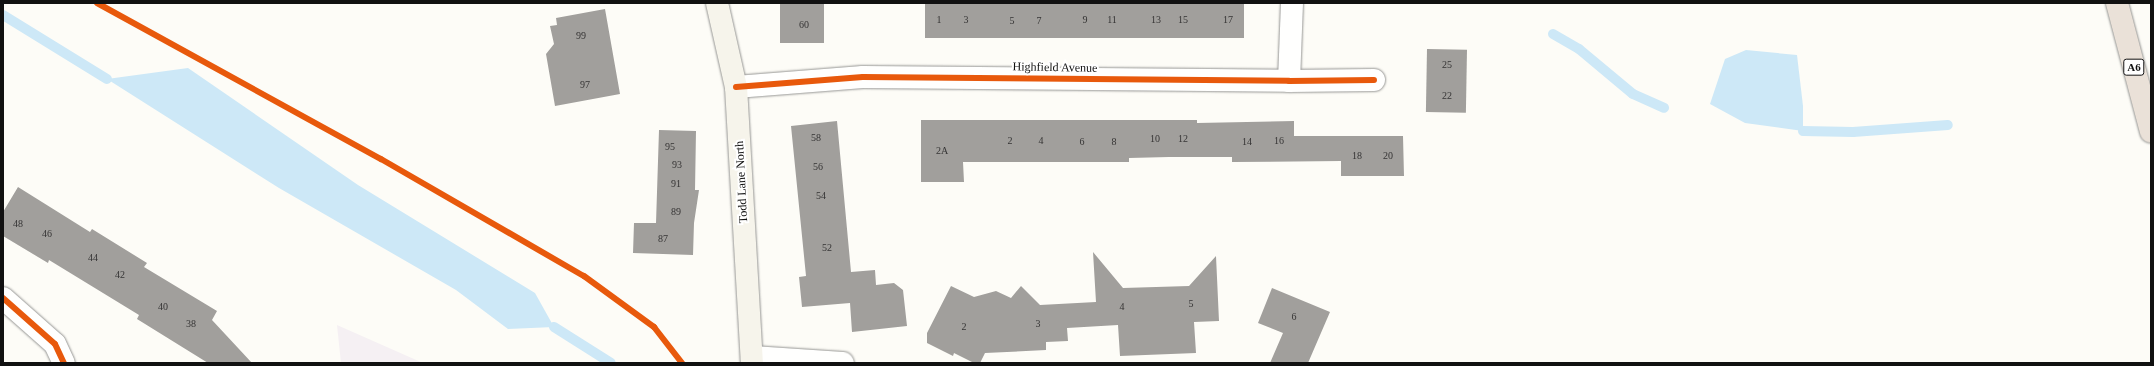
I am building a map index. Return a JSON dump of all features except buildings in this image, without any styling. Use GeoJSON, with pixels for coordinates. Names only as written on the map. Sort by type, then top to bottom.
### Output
{"type":"FeatureCollection","features":[{"type":"Feature","properties":{"kind":"highway","name":"A6"},"geometry":{"type":"LineString","coordinates":[[2117,3],[2151,132]]}},
{"type":"Feature","properties":{"kind":"street","name":"Todd Lane North"},"geometry":{"type":"LineString","coordinates":[[717,3],[736,87],[752,360]]}},
{"type":"Feature","properties":{"kind":"street"},"geometry":{"type":"LineString","coordinates":[[1289,82],[1292,3]]}},
{"type":"Feature","properties":{"kind":"street","name":"Highfield Avenue"},"geometry":{"type":"LineString","coordinates":[[736,87],[863,77],[1289,82],[1374,80]]}},
{"type":"Feature","properties":{"kind":"street"},"geometry":{"type":"LineString","coordinates":[[3,298],[55,344],[64,363]]}},
{"type":"Feature","properties":{"kind":"street"},"geometry":{"type":"LineString","coordinates":[[752,360],[843,363]]}},
{"type":"Feature","properties":{"kind":"shaded area"},"geometry":{"type":"Polygon","coordinates":[[[337,325],[423,363],[341,363],[337,325]]]}},
{"type":"Feature","properties":{"kind":"water"},"geometry":{"type":"Polygon","coordinates":[[[1746,50],[1797,55],[1803,106],[1803,131],[1745,123],[1710,104],[1725,59],[1746,50]]]}},
{"type":"Feature","properties":{"kind":"water"},"geometry":{"type":"Polygon","coordinates":[[[188,68],[358,185],[535,293],[554,327],[508,329],[456,290],[279,188],[107,79],[188,68]]]}},
{"type":"Feature","properties":{"kind":"waterway"},"geometry":{"type":"LineString","coordinates":[[3,15],[107,79]]}},
{"type":"Feature","properties":{"kind":"waterway"},"geometry":{"type":"LineString","coordinates":[[1553,34],[1579,49],[1633,94],[1664,108]]}},
{"type":"Feature","properties":{"kind":"waterway"},"geometry":{"type":"LineString","coordinates":[[1803,131],[1853,132],[1948,125]]}},
{"type":"Feature","properties":{"kind":"waterway"},"geometry":{"type":"LineString","coordinates":[[554,327],[611,363]]}},
{"type":"Feature","properties":{"kind":"cycle path"},"geometry":{"type":"LineString","coordinates":[[97,3],[381,159],[584,276],[654,327],[682,363]]}},
{"type":"Feature","properties":{"kind":"cycle path"},"geometry":{"type":"LineString","coordinates":[[736,87],[863,77],[1289,81],[1374,80]]}},
{"type":"Feature","properties":{"kind":"cycle path"},"geometry":{"type":"LineString","coordinates":[[3,298],[55,344],[64,363]]}}]}
